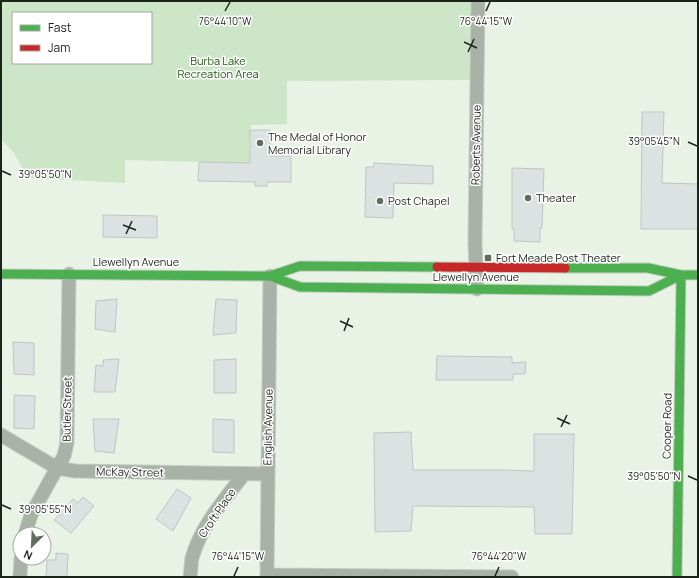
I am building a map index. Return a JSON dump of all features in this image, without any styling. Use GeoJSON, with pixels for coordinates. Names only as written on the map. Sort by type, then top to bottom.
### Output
{"type":"FeatureCollection","features":[{"type":"Feature","properties":{"kind":"street","name":"Roberts Avenue"},"geometry":{"type":"LineString","coordinates":[[477,289],[475,244],[478,1]]}},
{"type":"Feature","properties":{"kind":"street","name":"Llewellyn Avenue"},"geometry":{"type":"LineString","coordinates":[[1,274],[270,276],[300,266],[648,268],[681,275],[698,275]]}},
{"type":"Feature","properties":{"kind":"street","name":"Butler Street"},"geometry":{"type":"LineString","coordinates":[[28,526],[31,515],[64,456],[67,443],[69,274]]}},
{"type":"Feature","properties":{"kind":"street","name":"Llewellyn Avenue"},"geometry":{"type":"LineString","coordinates":[[270,276],[300,287],[649,291],[681,275]]}},
{"type":"Feature","properties":{"kind":"street","name":"Cooper Road"},"geometry":{"type":"LineString","coordinates":[[677,577],[681,275]]}},
{"type":"Feature","properties":{"kind":"street","name":"English Avenue"},"geometry":{"type":"LineString","coordinates":[[267,576],[270,276]]}},
{"type":"Feature","properties":{"kind":"street","name":"McKay Street"},"geometry":{"type":"LineString","coordinates":[[1,435],[57,468],[75,471],[267,474]]}},
{"type":"Feature","properties":{"kind":"street","name":"Croft Place"},"geometry":{"type":"LineString","coordinates":[[190,577],[192,560],[202,532],[244,474]]}},
{"type":"Feature","properties":{"kind":"street"},"geometry":{"type":"LineString","coordinates":[[20,577],[21,566]]}},
{"type":"Feature","properties":{"kind":"street"},"geometry":{"type":"LineString","coordinates":[[267,576],[512,577]]}},
{"type":"Feature","properties":{"kind":"green space","name":"Burba Lake Recreation Area"},"geometry":{"type":"Polygon","coordinates":[[[1,1],[471,1],[470,80],[287,81],[287,124],[251,125],[250,163],[125,160],[125,183],[31,178],[24,173],[14,153],[1,139],[1,1]]]}},
{"type":"Feature","properties":{"kind":"building"},"geometry":{"type":"Polygon","coordinates":[[[642,112],[664,112],[662,183],[698,184],[698,229],[641,229],[642,112]]]}},
{"type":"Feature","properties":{"kind":"building","name":"The Medal of Honor Memorial Library"},"geometry":{"type":"Polygon","coordinates":[[[250,130],[270,130],[270,156],[291,156],[291,182],[267,182],[267,186],[255,186],[255,182],[198,181],[199,162],[250,163],[250,130]]]}},
{"type":"Feature","properties":{"kind":"building","name":"Post Chapel"},"geometry":{"type":"Polygon","coordinates":[[[374,163],[433,166],[433,184],[394,183],[393,218],[365,217],[366,167],[374,167],[374,163]]]}},
{"type":"Feature","properties":{"kind":"building","name":"Theater"},"geometry":{"type":"Polygon","coordinates":[[[512,168],[544,169],[542,228],[540,228],[540,242],[514,241],[514,228],[512,229],[512,168]]]}},
{"type":"Feature","properties":{"kind":"building"},"geometry":{"type":"Polygon","coordinates":[[[103,215],[157,216],[157,238],[103,237],[103,215]]]}},
{"type":"Feature","properties":{"kind":"building"},"geometry":{"type":"Polygon","coordinates":[[[117,299],[115,332],[95,329],[96,301],[117,299]]]}},
{"type":"Feature","properties":{"kind":"building"},"geometry":{"type":"Polygon","coordinates":[[[216,299],[237,300],[236,333],[213,335],[216,299]]]}},
{"type":"Feature","properties":{"kind":"building"},"geometry":{"type":"Polygon","coordinates":[[[13,342],[34,343],[34,375],[14,374],[13,342]]]}},
{"type":"Feature","properties":{"kind":"building"},"geometry":{"type":"Polygon","coordinates":[[[437,356],[512,357],[512,363],[526,362],[525,374],[513,374],[513,380],[436,380],[437,356]]]}},
{"type":"Feature","properties":{"kind":"building"},"geometry":{"type":"Polygon","coordinates":[[[119,359],[115,392],[94,392],[96,365],[103,366],[103,360],[119,359]]]}},
{"type":"Feature","properties":{"kind":"building"},"geometry":{"type":"Polygon","coordinates":[[[236,359],[236,393],[214,393],[214,360],[236,359]]]}},
{"type":"Feature","properties":{"kind":"building"},"geometry":{"type":"Polygon","coordinates":[[[14,395],[35,396],[34,429],[14,428],[14,395]]]}},
{"type":"Feature","properties":{"kind":"building"},"geometry":{"type":"Polygon","coordinates":[[[93,419],[119,419],[114,453],[95,451],[93,419]]]}},
{"type":"Feature","properties":{"kind":"building"},"geometry":{"type":"Polygon","coordinates":[[[213,419],[234,420],[234,453],[213,452],[213,419]]]}},
{"type":"Feature","properties":{"kind":"building"},"geometry":{"type":"Polygon","coordinates":[[[411,432],[413,470],[534,471],[534,434],[574,434],[572,534],[535,534],[534,507],[413,506],[411,531],[375,532],[374,433],[411,432]]]}},
{"type":"Feature","properties":{"kind":"building"},"geometry":{"type":"Polygon","coordinates":[[[177,489],[191,498],[173,531],[156,519],[177,489]]]}},
{"type":"Feature","properties":{"kind":"building"},"geometry":{"type":"Polygon","coordinates":[[[83,497],[94,506],[71,533],[54,520],[73,499],[78,503],[83,497]]]}},
{"type":"Feature","properties":{"kind":"building"},"geometry":{"type":"Polygon","coordinates":[[[56,553],[68,554],[67,577],[46,577],[47,566],[52,566],[52,560],[56,560],[56,553]]]}},
{"type":"Feature","properties":{"kind":"traffic: fast"},"geometry":{"type":"LineString","coordinates":[[1,274],[270,276],[300,266],[437,267]]}},
{"type":"Feature","properties":{"kind":"traffic: fast"},"geometry":{"type":"LineString","coordinates":[[565,268],[648,268],[681,275],[698,275]]}},
{"type":"Feature","properties":{"kind":"traffic: fast"},"geometry":{"type":"LineString","coordinates":[[270,276],[300,287],[649,291],[681,275]]}},
{"type":"Feature","properties":{"kind":"traffic: fast"},"geometry":{"type":"LineString","coordinates":[[677,577],[681,275]]}},
{"type":"Feature","properties":{"kind":"traffic: jam"},"geometry":{"type":"LineString","coordinates":[[437,267],[565,268]]}},
{"type":"Feature","properties":{"kind":"place","name":"The Medal of Honor Memorial Library"},"geometry":{"type":"Point","coordinates":[260,143]}},
{"type":"Feature","properties":{"kind":"place","name":"Theater"},"geometry":{"type":"Point","coordinates":[528,198]}},
{"type":"Feature","properties":{"kind":"place","name":"Post Chapel"},"geometry":{"type":"Point","coordinates":[380,201]}},
{"type":"Feature","properties":{"kind":"place","name":"Fort Meade Post Theater"},"geometry":{"type":"Point","coordinates":[488,258]}}]}
